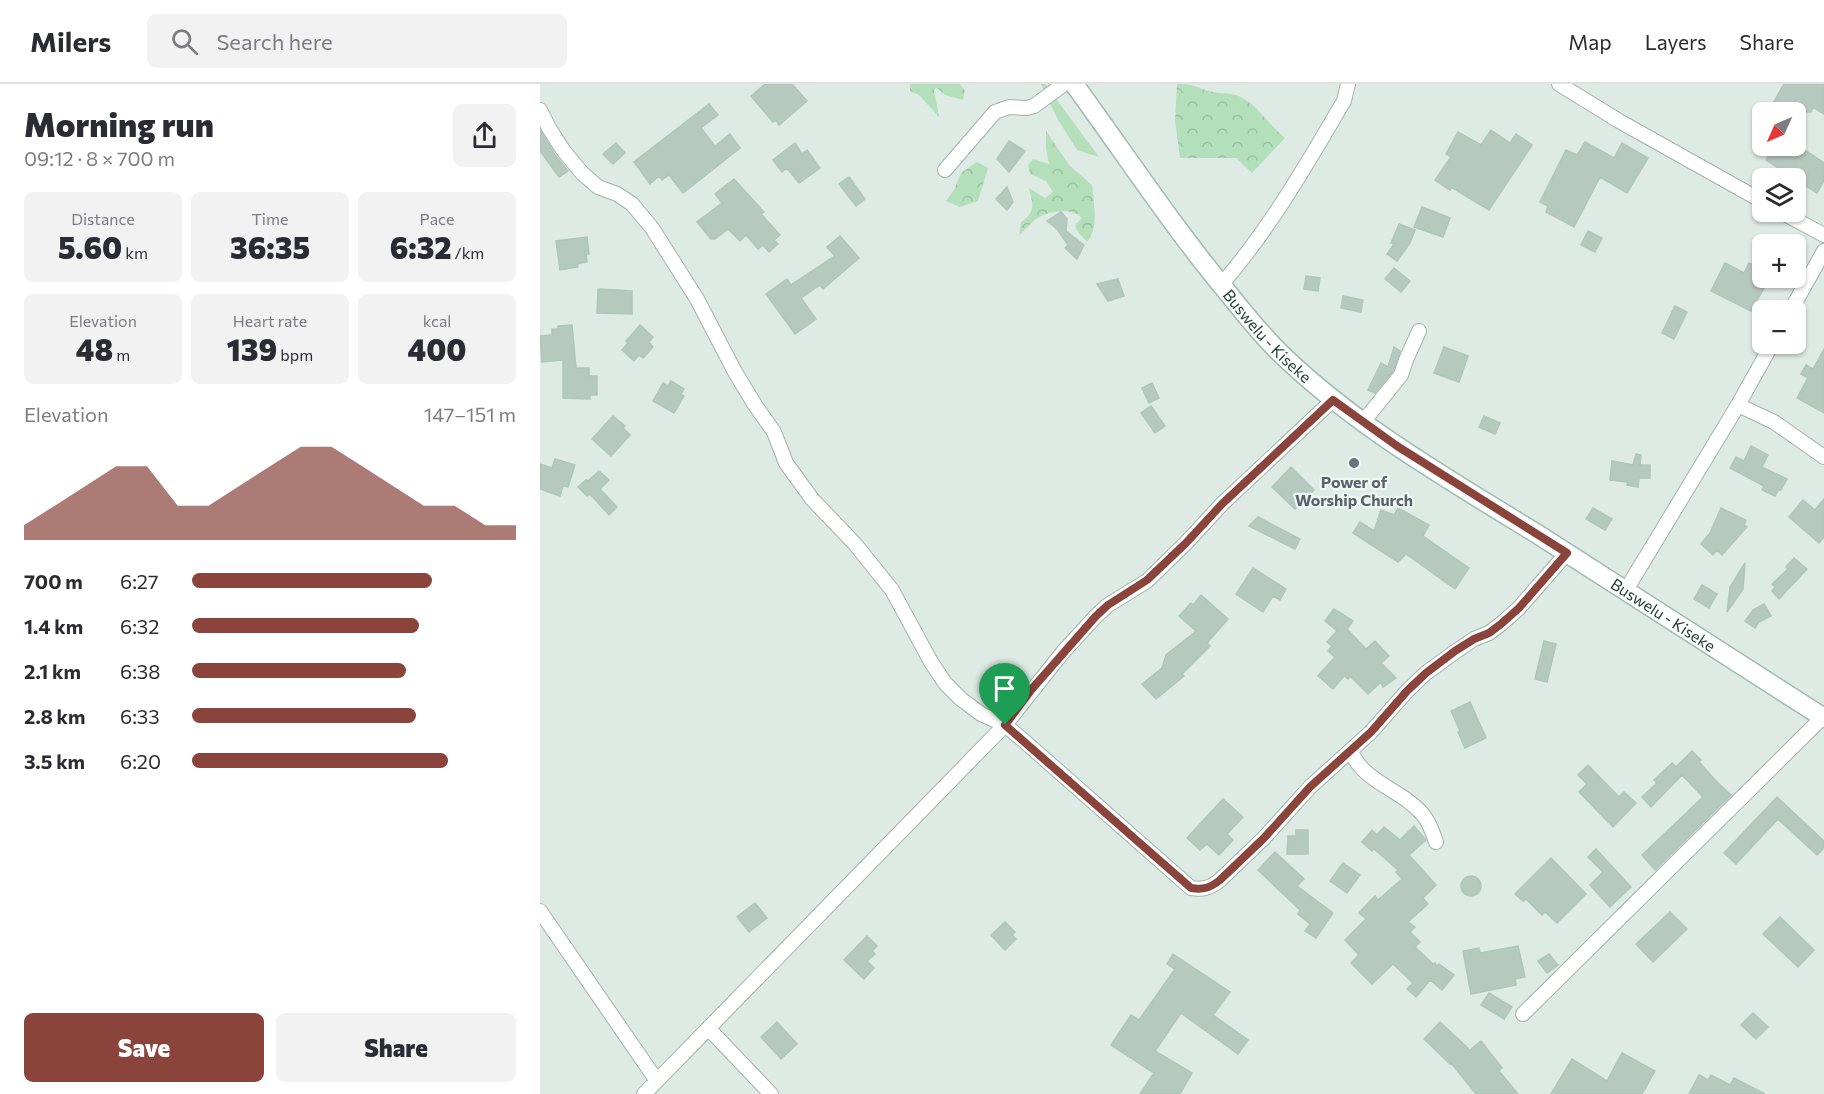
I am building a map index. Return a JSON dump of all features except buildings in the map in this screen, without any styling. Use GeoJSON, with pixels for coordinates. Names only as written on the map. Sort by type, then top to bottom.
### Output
{"type":"FeatureCollection","features":[{"type":"Feature","properties":{"kind":"main road","name":"Buswelu - Kiseke"},"geometry":{"type":"LineString","coordinates":[[1074,84],[1195,253],[1221,285],[1277,350],[1333,400],[1406,452],[1824,717]]}},
{"type":"Feature","properties":{"kind":"street"},"geometry":{"type":"LineString","coordinates":[[945,170],[995,112],[1009,107],[1034,106],[1064,84]]}},
{"type":"Feature","properties":{"kind":"street"},"geometry":{"type":"LineString","coordinates":[[1221,285],[1241,262],[1279,208],[1338,111],[1344,100],[1348,84]]}},
{"type":"Feature","properties":{"kind":"street"},"geometry":{"type":"LineString","coordinates":[[1558,84],[1752,195]]}},
{"type":"Feature","properties":{"kind":"street"},"geometry":{"type":"LineString","coordinates":[[540,110],[563,150],[582,173],[598,187],[617,194],[632,204],[652,228],[697,299],[735,372],[774,432],[786,463],[812,499],[855,544],[892,590],[945,683],[981,714],[1005,725],[1191,888],[1202,890],[1212,886],[1235,866],[1310,787],[1377,726],[1426,673],[1455,651],[1489,633],[1519,608],[1567,553]]}},
{"type":"Feature","properties":{"kind":"street"},"geometry":{"type":"LineString","coordinates":[[1800,222],[1824,235]]}},
{"type":"Feature","properties":{"kind":"street"},"geometry":{"type":"LineString","coordinates":[[1796,300],[1824,250]]}},
{"type":"Feature","properties":{"kind":"street"},"geometry":{"type":"LineString","coordinates":[[1363,422],[1401,375],[1419,331]]}},
{"type":"Feature","properties":{"kind":"street"},"geometry":{"type":"LineString","coordinates":[[1626,590],[1766,354]]}},
{"type":"Feature","properties":{"kind":"street"},"geometry":{"type":"LineString","coordinates":[[644,1094],[1005,725],[1096,616],[1108,605],[1154,575],[1222,504],[1333,400]]}},
{"type":"Feature","properties":{"kind":"street"},"geometry":{"type":"LineString","coordinates":[[1738,405],[1774,422],[1824,457]]}},
{"type":"Feature","properties":{"kind":"street"},"geometry":{"type":"LineString","coordinates":[[1523,1014],[1824,717]]}},
{"type":"Feature","properties":{"kind":"street"},"geometry":{"type":"LineString","coordinates":[[1351,751],[1367,772],[1416,807],[1426,818],[1436,842]]}},
{"type":"Feature","properties":{"kind":"street"},"geometry":{"type":"LineString","coordinates":[[540,911],[657,1081]]}},
{"type":"Feature","properties":{"kind":"street"},"geometry":{"type":"LineString","coordinates":[[709,1029],[771,1094]]}},
{"type":"Feature","properties":{"kind":"green space"},"geometry":{"type":"Polygon","coordinates":[[[910,84],[960,84],[965,91],[963,100],[945,95],[936,87],[934,90],[939,117],[919,95],[910,91],[910,84]]]}},
{"type":"Feature","properties":{"kind":"green space"},"geometry":{"type":"Polygon","coordinates":[[[1041,84],[1045,84],[1099,157],[1077,150],[1057,118],[1041,84]]]}},
{"type":"Feature","properties":{"kind":"green space"},"geometry":{"type":"Polygon","coordinates":[[[1177,84],[1241,97],[1253,105],[1285,138],[1252,173],[1236,158],[1180,158],[1175,120],[1177,84]]]}},
{"type":"Feature","properties":{"kind":"green space"},"geometry":{"type":"Polygon","coordinates":[[[1046,131],[1069,165],[1092,185],[1094,223],[1091,237],[1087,242],[1077,231],[1075,225],[1082,218],[1068,212],[1041,216],[1019,235],[1021,222],[1029,215],[1032,207],[1029,188],[1045,198],[1053,192],[1046,181],[1030,174],[1028,165],[1033,159],[1049,164],[1046,131]]]}},
{"type":"Feature","properties":{"kind":"green space"},"geometry":{"type":"Polygon","coordinates":[[[977,162],[988,168],[978,201],[960,207],[946,201],[954,190],[961,173],[977,162]]]}},
{"type":"Feature","properties":{"kind":"place","name":"Power of Worship Church"},"geometry":{"type":"Point","coordinates":[1354,463]}},
{"type":"Feature","properties":{"kind":"route"},"geometry":{"type":"LineString","coordinates":[[1333,400],[1397,446],[1567,553],[1519,608],[1489,633],[1455,651],[1426,673],[1371,732],[1310,787],[1264,838],[1220,880],[1202,890],[1191,888],[1005,725],[1031,690],[1096,616],[1160,569],[1222,504],[1333,400]]}}]}
